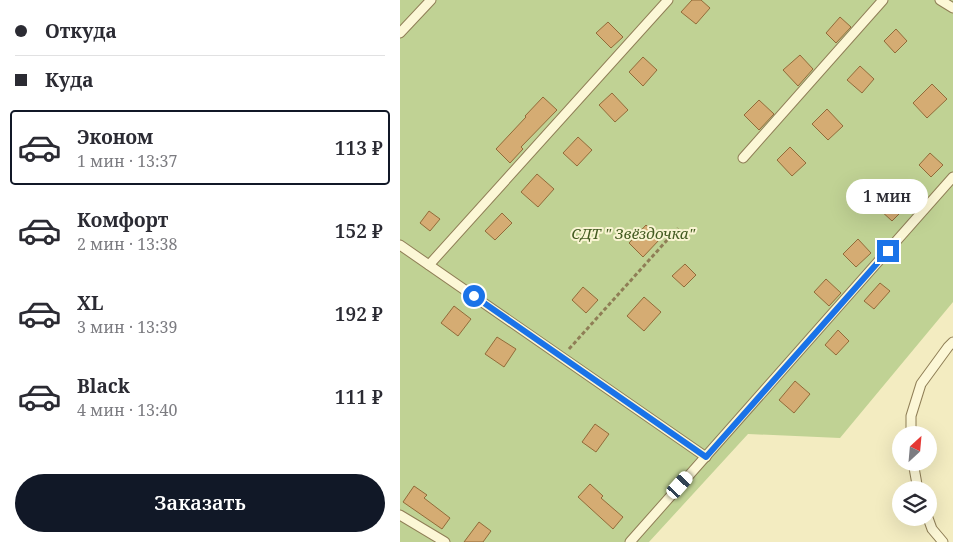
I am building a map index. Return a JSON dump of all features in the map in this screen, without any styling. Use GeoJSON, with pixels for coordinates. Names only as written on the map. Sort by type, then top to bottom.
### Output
{"type":"FeatureCollection","features":[{"type":"Feature","properties":{"kind":"lane"},"geometry":{"type":"LineString","coordinates":[[400,33],[431,0]]}},
{"type":"Feature","properties":{"kind":"lane"},"geometry":{"type":"LineString","coordinates":[[429,265],[668,0]]}},
{"type":"Feature","properties":{"kind":"lane"},"geometry":{"type":"LineString","coordinates":[[744,158],[883,0]]}},
{"type":"Feature","properties":{"kind":"lane"},"geometry":{"type":"LineString","coordinates":[[940,0],[953,8]]}},
{"type":"Feature","properties":{"kind":"lane"},"geometry":{"type":"LineString","coordinates":[[630,542],[953,177]]}},
{"type":"Feature","properties":{"kind":"lane"},"geometry":{"type":"LineString","coordinates":[[400,245],[706,457]]}},
{"type":"Feature","properties":{"kind":"lane"},"geometry":{"type":"LineString","coordinates":[[911,426],[911,416],[921,384],[953,342]]}},
{"type":"Feature","properties":{"kind":"lane"},"geometry":{"type":"LineString","coordinates":[[400,515],[445,542]]}},
{"type":"Feature","properties":{"kind":"lane"},"geometry":{"type":"LineString","coordinates":[[931,526],[943,542]]}},
{"type":"Feature","properties":{"kind":"path"},"geometry":{"type":"LineString","coordinates":[[562,357],[678,228]]}},
{"type":"Feature","properties":{"kind":"green space","name":"СДТ \" Звёздочка\""},"geometry":{"type":"Polygon","coordinates":[[[400,0],[953,0],[953,302],[840,438],[748,434],[649,542],[400,542],[400,0]]]}},
{"type":"Feature","properties":{"kind":"building"},"geometry":{"type":"Polygon","coordinates":[[[692,0],[701,0],[710,8],[696,24],[681,12],[692,0]]]}},
{"type":"Feature","properties":{"kind":"building"},"geometry":{"type":"Polygon","coordinates":[[[840,17],[851,27],[836,43],[826,33],[840,17]]]}},
{"type":"Feature","properties":{"kind":"building"},"geometry":{"type":"Polygon","coordinates":[[[608,22],[623,37],[611,48],[596,33],[608,22]]]}},
{"type":"Feature","properties":{"kind":"building"},"geometry":{"type":"Polygon","coordinates":[[[896,29],[907,41],[895,53],[884,41],[896,29]]]}},
{"type":"Feature","properties":{"kind":"building"},"geometry":{"type":"Polygon","coordinates":[[[800,55],[813,69],[798,86],[783,70],[800,55]]]}},
{"type":"Feature","properties":{"kind":"building"},"geometry":{"type":"Polygon","coordinates":[[[643,57],[657,70],[643,86],[629,72],[643,57]]]}},
{"type":"Feature","properties":{"kind":"building"},"geometry":{"type":"Polygon","coordinates":[[[860,66],[874,79],[862,93],[847,80],[860,66]]]}},
{"type":"Feature","properties":{"kind":"building"},"geometry":{"type":"Polygon","coordinates":[[[932,84],[947,99],[927,118],[913,103],[932,84]]]}},
{"type":"Feature","properties":{"kind":"building"},"geometry":{"type":"Polygon","coordinates":[[[612,93],[628,110],[615,122],[599,105],[612,93]]]}},
{"type":"Feature","properties":{"kind":"building"},"geometry":{"type":"Polygon","coordinates":[[[543,97],[557,110],[521,147],[523,149],[510,163],[496,149],[543,97]]]}},
{"type":"Feature","properties":{"kind":"building"},"geometry":{"type":"Polygon","coordinates":[[[759,100],[774,114],[759,130],[744,115],[759,100]]]}},
{"type":"Feature","properties":{"kind":"building"},"geometry":{"type":"Polygon","coordinates":[[[827,109],[843,126],[828,140],[812,124],[827,109]]]}},
{"type":"Feature","properties":{"kind":"building"},"geometry":{"type":"Polygon","coordinates":[[[578,137],[592,150],[577,166],[563,153],[578,137]]]}},
{"type":"Feature","properties":{"kind":"building"},"geometry":{"type":"Polygon","coordinates":[[[790,147],[806,163],[792,176],[777,160],[790,147]]]}},
{"type":"Feature","properties":{"kind":"building"},"geometry":{"type":"Polygon","coordinates":[[[930,153],[943,165],[931,177],[919,165],[930,153]]]}},
{"type":"Feature","properties":{"kind":"building"},"geometry":{"type":"Polygon","coordinates":[[[537,174],[554,189],[538,207],[521,192],[537,174]]]}},
{"type":"Feature","properties":{"kind":"building"},"geometry":{"type":"Polygon","coordinates":[[[893,194],[906,207],[892,221],[879,209],[893,194]]]}},
{"type":"Feature","properties":{"kind":"building"},"geometry":{"type":"Polygon","coordinates":[[[429,211],[440,219],[430,231],[420,223],[429,211]]]}},
{"type":"Feature","properties":{"kind":"building"},"geometry":{"type":"Polygon","coordinates":[[[502,213],[512,223],[495,240],[485,231],[502,213]]]}},
{"type":"Feature","properties":{"kind":"building"},"geometry":{"type":"Polygon","coordinates":[[[646,225],[660,239],[643,257],[629,243],[646,225]]]}},
{"type":"Feature","properties":{"kind":"building"},"geometry":{"type":"Polygon","coordinates":[[[858,239],[871,253],[856,267],[843,254],[858,239]]]}},
{"type":"Feature","properties":{"kind":"building"},"geometry":{"type":"Polygon","coordinates":[[[685,264],[696,275],[684,287],[672,276],[685,264]]]}},
{"type":"Feature","properties":{"kind":"building"},"geometry":{"type":"Polygon","coordinates":[[[826,279],[841,293],[829,306],[814,292],[826,279]]]}},
{"type":"Feature","properties":{"kind":"building"},"geometry":{"type":"Polygon","coordinates":[[[880,283],[890,291],[874,309],[864,301],[880,283]]]}},
{"type":"Feature","properties":{"kind":"building"},"geometry":{"type":"Polygon","coordinates":[[[583,287],[598,300],[586,313],[572,300],[583,287]]]}},
{"type":"Feature","properties":{"kind":"building"},"geometry":{"type":"Polygon","coordinates":[[[644,297],[661,312],[644,331],[627,316],[644,297]]]}},
{"type":"Feature","properties":{"kind":"building"},"geometry":{"type":"Polygon","coordinates":[[[454,306],[471,319],[458,336],[441,323],[454,306]]]}},
{"type":"Feature","properties":{"kind":"building"},"geometry":{"type":"Polygon","coordinates":[[[838,330],[849,341],[836,355],[825,345],[838,330]]]}},
{"type":"Feature","properties":{"kind":"building"},"geometry":{"type":"Polygon","coordinates":[[[497,337],[516,349],[504,367],[485,354],[497,337]]]}},
{"type":"Feature","properties":{"kind":"building"},"geometry":{"type":"Polygon","coordinates":[[[795,381],[810,394],[794,413],[779,400],[795,381]]]}},
{"type":"Feature","properties":{"kind":"building"},"geometry":{"type":"Polygon","coordinates":[[[595,424],[609,434],[596,452],[582,442],[595,424]]]}},
{"type":"Feature","properties":{"kind":"building"},"geometry":{"type":"Polygon","coordinates":[[[590,484],[603,496],[601,498],[623,517],[613,529],[578,497],[590,484]]]}},
{"type":"Feature","properties":{"kind":"building"},"geometry":{"type":"Polygon","coordinates":[[[414,486],[427,495],[424,498],[450,518],[442,529],[403,502],[414,486]]]}},
{"type":"Feature","properties":{"kind":"building"},"geometry":{"type":"Polygon","coordinates":[[[479,522],[491,531],[483,542],[464,542],[479,522]]]}},
{"type":"Feature","properties":{"kind":"route"},"geometry":{"type":"LineString","coordinates":[[474,296],[706,457],[888,251]]}}]}
